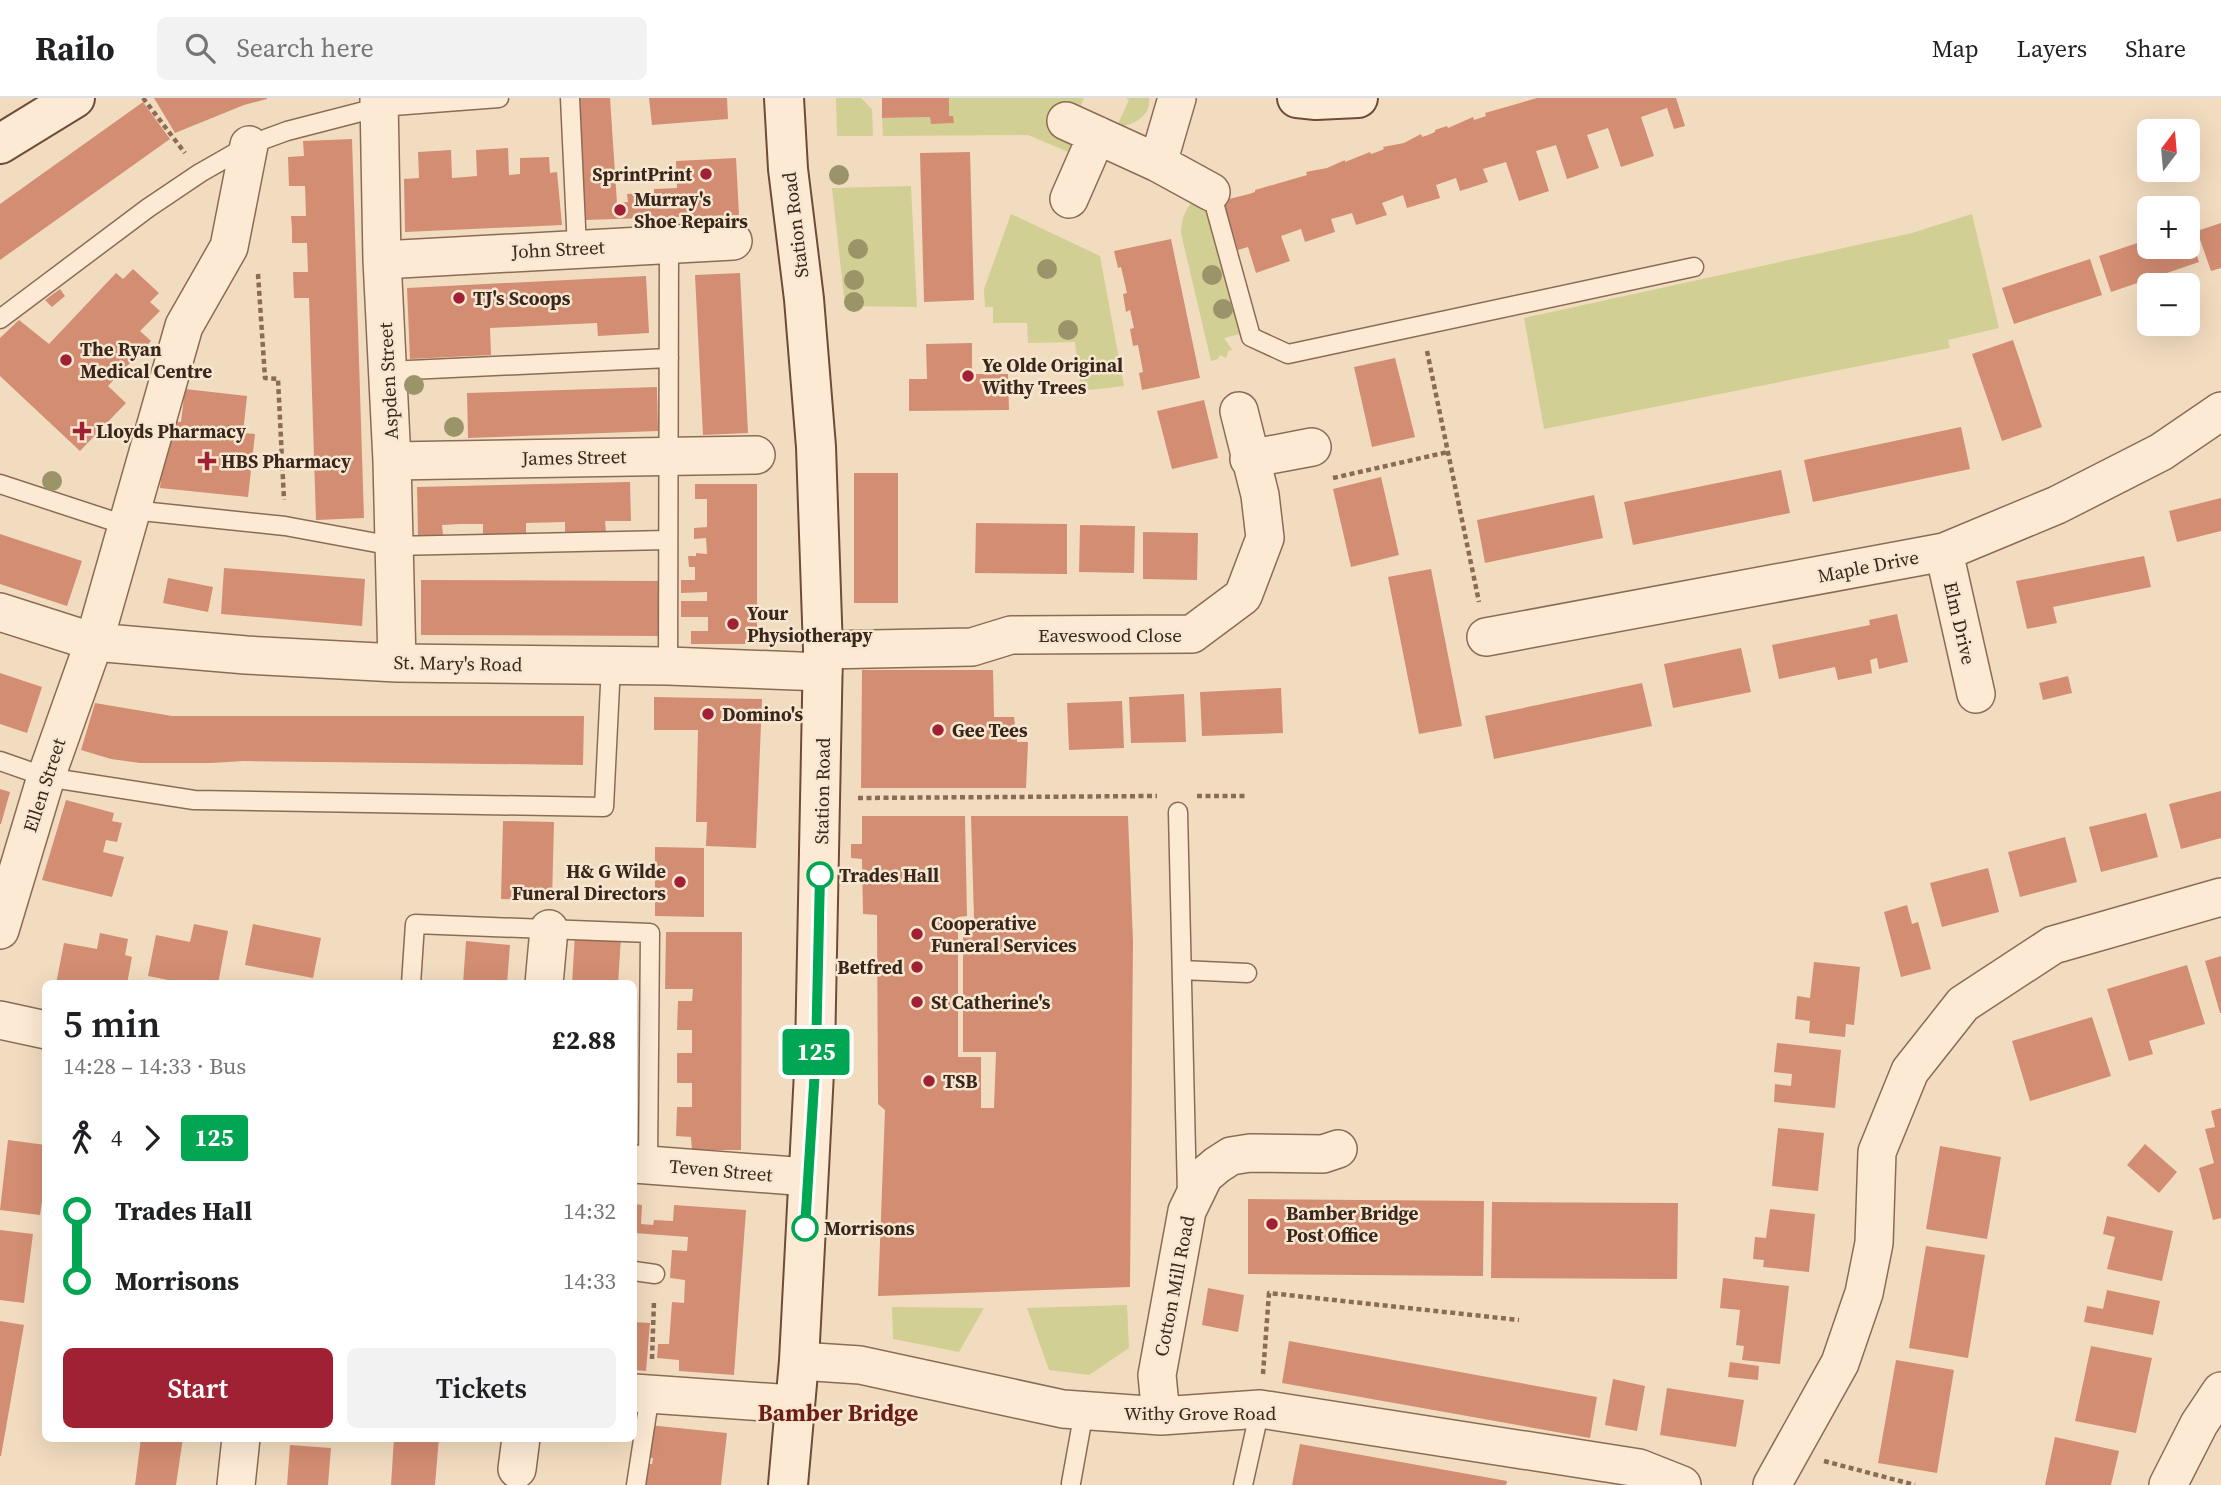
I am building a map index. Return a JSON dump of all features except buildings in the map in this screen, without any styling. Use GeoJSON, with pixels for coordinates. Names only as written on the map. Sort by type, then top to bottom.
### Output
{"type":"FeatureCollection","features":[{"type":"Feature","properties":{"kind":"main road"},"geometry":{"type":"LineString","coordinates":[[0,144],[75,98]]}},
{"type":"Feature","properties":{"kind":"main road","name":"Station Road"},"geometry":{"type":"LineString","coordinates":[[784,98],[788,169],[804,299],[816,447],[823,661],[816,1053],[799,1361],[793,1404],[788,1485]]}},
{"type":"Feature","properties":{"kind":"main road"},"geometry":{"type":"LineString","coordinates":[[1297,98],[1358,98]]}},
{"type":"Feature","properties":{"kind":"street"},"geometry":{"type":"LineString","coordinates":[[1158,163],[1177,98]]}},
{"type":"Feature","properties":{"kind":"street","name":"Aspden Street"},"geometry":{"type":"LineString","coordinates":[[379,102],[397,663]]}},
{"type":"Feature","properties":{"kind":"street"},"geometry":{"type":"LineString","coordinates":[[1069,199],[1082,128],[1158,163],[1211,192]]}},
{"type":"Feature","properties":{"kind":"street"},"geometry":{"type":"LineString","coordinates":[[94,642],[184,326],[229,247],[249,145]]}},
{"type":"Feature","properties":{"kind":"street","name":"John Street"},"geometry":{"type":"LineString","coordinates":[[382,260],[733,241]]}},
{"type":"Feature","properties":{"kind":"street","name":"Eaveswood Close"},"geometry":{"type":"LineString","coordinates":[[823,661],[972,647],[1011,635],[1192,634],[1243,596],[1265,538],[1260,495],[1239,411]]}},
{"type":"Feature","properties":{"kind":"street","name":"Maple Drive"},"geometry":{"type":"LineString","coordinates":[[1486,637],[1944,552],[2057,505],[2161,452],[2221,411]]}},
{"type":"Feature","properties":{"kind":"street"},"geometry":{"type":"LineString","coordinates":[[1250,459],[1312,447]]}},
{"type":"Feature","properties":{"kind":"street","name":"James Street"},"geometry":{"type":"LineString","coordinates":[[392,461],[756,454]]}},
{"type":"Feature","properties":{"kind":"street","name":"Elm Drive"},"geometry":{"type":"LineString","coordinates":[[1944,552],[1976,694]]}},
{"type":"Feature","properties":{"kind":"street","name":"St. Mary's Road"},"geometry":{"type":"LineString","coordinates":[[0,612],[94,642],[246,655],[397,663],[668,666],[823,661]]}},
{"type":"Feature","properties":{"kind":"street","name":"Ellen Street"},"geometry":{"type":"LineString","coordinates":[[0,930],[6,884],[94,642]]}},
{"type":"Feature","properties":{"kind":"street"},"geometry":{"type":"LineString","coordinates":[[1780,1470],[1840,1363],[1864,1293],[1874,1243],[1877,1152],[1910,1071],[1963,1004],[2053,945],[2221,897]]}},
{"type":"Feature","properties":{"kind":"street"},"geometry":{"type":"LineString","coordinates":[[544,980],[549,929]]}},
{"type":"Feature","properties":{"kind":"street"},"geometry":{"type":"LineString","coordinates":[[0,1020],[42,1029]]}},
{"type":"Feature","properties":{"kind":"street"},"geometry":{"type":"LineString","coordinates":[[1193,1198],[1204,1176],[1231,1156],[1250,1153],[1323,1154],[1338,1149]]}},
{"type":"Feature","properties":{"kind":"street","name":"Teven Street"},"geometry":{"type":"LineString","coordinates":[[641,1164],[808,1177]]}},
{"type":"Feature","properties":{"kind":"street","name":"Cotton Mill Road"},"geometry":{"type":"LineString","coordinates":[[1161,1416],[1157,1375],[1193,1198]]}},
{"type":"Feature","properties":{"kind":"street","name":"Withy Grove Road"},"geometry":{"type":"LineString","coordinates":[[799,1361],[860,1365],[1063,1409],[1161,1416],[1260,1409],[1639,1468],[1682,1485]]}},
{"type":"Feature","properties":{"kind":"street"},"geometry":{"type":"LineString","coordinates":[[2168,1485],[2199,1424],[2221,1391]]}},
{"type":"Feature","properties":{"kind":"street"},"geometry":{"type":"LineString","coordinates":[[642,1394],[793,1404]]}},
{"type":"Feature","properties":{"kind":"street"},"geometry":{"type":"LineString","coordinates":[[236,1485],[241,1442]]}},
{"type":"Feature","properties":{"kind":"lane"},"geometry":{"type":"LineString","coordinates":[[0,319],[148,208],[200,173],[249,145],[379,102],[499,98]]}},
{"type":"Feature","properties":{"kind":"lane"},"geometry":{"type":"LineString","coordinates":[[570,98],[577,248]]}},
{"type":"Feature","properties":{"kind":"lane"},"geometry":{"type":"LineString","coordinates":[[1211,192],[1251,337],[1289,354],[1694,267]]}},
{"type":"Feature","properties":{"kind":"lane"},"geometry":{"type":"LineString","coordinates":[[668,666],[669,243]]}},
{"type":"Feature","properties":{"kind":"lane"},"geometry":{"type":"LineString","coordinates":[[387,372],[669,358]]}},
{"type":"Feature","properties":{"kind":"lane"},"geometry":{"type":"LineString","coordinates":[[0,484],[130,518],[285,526],[393,545],[667,540]]}},
{"type":"Feature","properties":{"kind":"lane"},"geometry":{"type":"LineString","coordinates":[[0,761],[46,777],[194,800],[604,807],[611,665]]}},
{"type":"Feature","properties":{"kind":"lane"},"geometry":{"type":"LineString","coordinates":[[1178,812],[1182,970],[1193,1198]]}},
{"type":"Feature","properties":{"kind":"lane"},"geometry":{"type":"LineString","coordinates":[[411,980],[415,924],[650,933],[641,1164]]}},
{"type":"Feature","properties":{"kind":"lane"},"geometry":{"type":"LineString","coordinates":[[1182,970],[1247,973]]}},
{"type":"Feature","properties":{"kind":"lane"},"geometry":{"type":"LineString","coordinates":[[637,1271],[655,1274]]}},
{"type":"Feature","properties":{"kind":"lane"},"geometry":{"type":"LineString","coordinates":[[636,1485],[642,1394]]}},
{"type":"Feature","properties":{"kind":"lane"},"geometry":{"type":"LineString","coordinates":[[1243,1485],[1260,1409]]}},
{"type":"Feature","properties":{"kind":"lane"},"geometry":{"type":"LineString","coordinates":[[1071,1483],[1084,1411]]}},
{"type":"Feature","properties":{"kind":"path"},"geometry":{"type":"LineString","coordinates":[[143,98],[200,173]]}},
{"type":"Feature","properties":{"kind":"path"},"geometry":{"type":"LineString","coordinates":[[257,268],[264,378],[278,379],[285,526]]}},
{"type":"Feature","properties":{"kind":"path"},"geometry":{"type":"LineString","coordinates":[[1422,326],[1486,637]]}},
{"type":"Feature","properties":{"kind":"path"},"geometry":{"type":"LineString","coordinates":[[1327,480],[1448,453]]}},
{"type":"Feature","properties":{"kind":"path"},"geometry":{"type":"LineString","coordinates":[[822,798],[1163,796]]}},
{"type":"Feature","properties":{"kind":"path"},"geometry":{"type":"LineString","coordinates":[[1191,796],[1247,796]]}},
{"type":"Feature","properties":{"kind":"path"},"geometry":{"type":"LineString","coordinates":[[642,1394],[655,1274]]}},
{"type":"Feature","properties":{"kind":"path"},"geometry":{"type":"LineString","coordinates":[[1260,1409],[1269,1293],[1519,1320]]}},
{"type":"Feature","properties":{"kind":"path"},"geometry":{"type":"LineString","coordinates":[[1780,1470],[1821,1460],[1915,1485]]}},
{"type":"Feature","properties":{"kind":"shaded area"},"geometry":{"type":"Polygon","coordinates":[[[836,98],[861,98],[872,109],[873,136],[837,136],[836,98]]]}},
{"type":"Feature","properties":{"kind":"shaded area"},"geometry":{"type":"Polygon","coordinates":[[[949,98],[1084,98],[1078,113],[1053,131],[1054,135],[1075,145],[1073,154],[1028,135],[883,136],[882,118],[930,117],[931,124],[953,123],[953,116],[949,116],[949,98]]]}},
{"type":"Feature","properties":{"kind":"shaded area"},"geometry":{"type":"Polygon","coordinates":[[[1125,98],[1149,98],[1149,105],[1140,119],[1116,128],[1129,100],[1125,98]]]}},
{"type":"Feature","properties":{"kind":"shaded area"},"geometry":{"type":"Polygon","coordinates":[[[911,186],[917,307],[845,306],[832,188],[911,186]]]}},
{"type":"Feature","properties":{"kind":"shaded area"},"geometry":{"type":"Polygon","coordinates":[[[1196,200],[1208,206],[1240,334],[1224,338],[1233,351],[1229,350],[1226,358],[1220,355],[1218,359],[1211,361],[1181,233],[1184,214],[1196,200]]]}},
{"type":"Feature","properties":{"kind":"shaded area"},"geometry":{"type":"Polygon","coordinates":[[[1011,214],[1100,256],[1124,386],[1081,391],[1075,342],[1028,343],[1027,323],[993,323],[993,307],[985,307],[984,289],[1011,214]]]}},
{"type":"Feature","properties":{"kind":"shaded area"},"geometry":{"type":"Polygon","coordinates":[[[1972,214],[1999,328],[1948,340],[1950,348],[1544,429],[1524,318],[1912,233],[1972,214]]]}},
{"type":"Feature","properties":{"kind":"shaded area"},"geometry":{"type":"Polygon","coordinates":[[[1127,1305],[1129,1348],[1089,1375],[1049,1370],[1027,1308],[1127,1305]]]}},
{"type":"Feature","properties":{"kind":"shaded area"},"geometry":{"type":"Polygon","coordinates":[[[892,1307],[984,1308],[959,1352],[893,1339],[892,1307]]]}},
{"type":"Feature","properties":{"kind":"bus line","name":"125"},"geometry":{"type":"LineString","coordinates":[[805,1228],[816,1053],[820,875]]}},
{"type":"Feature","properties":{"kind":"place","name":"SprintPrint"},"geometry":{"type":"Point","coordinates":[706,174]}},
{"type":"Feature","properties":{"kind":"place","name":"Murray's Shoe Repairs"},"geometry":{"type":"Point","coordinates":[620,210]}},
{"type":"Feature","properties":{"kind":"place","name":"TJ's Scoops"},"geometry":{"type":"Point","coordinates":[459,298]}},
{"type":"Feature","properties":{"kind":"place","name":"The Ryan Medical Centre"},"geometry":{"type":"Point","coordinates":[66,360]}},
{"type":"Feature","properties":{"kind":"place","name":"Ye Olde Original Withy Trees"},"geometry":{"type":"Point","coordinates":[968,376]}},
{"type":"Feature","properties":{"kind":"place","name":"Lloyds Pharmacy"},"geometry":{"type":"Point","coordinates":[82,431]}},
{"type":"Feature","properties":{"kind":"place","name":"HBS Pharmacy"},"geometry":{"type":"Point","coordinates":[207,461]}},
{"type":"Feature","properties":{"kind":"place","name":"Your Physiotherapy"},"geometry":{"type":"Point","coordinates":[733,624]}},
{"type":"Feature","properties":{"kind":"place","name":"Domino's"},"geometry":{"type":"Point","coordinates":[708,714]}},
{"type":"Feature","properties":{"kind":"place","name":"Gee Tees"},"geometry":{"type":"Point","coordinates":[938,730]}},
{"type":"Feature","properties":{"kind":"place","name":"Trades Hall"},"geometry":{"type":"Point","coordinates":[820,875]}},
{"type":"Feature","properties":{"kind":"place","name":"H& G Wilde Funeral Directors"},"geometry":{"type":"Point","coordinates":[680,882]}},
{"type":"Feature","properties":{"kind":"place","name":"Cooperative Funeral Services"},"geometry":{"type":"Point","coordinates":[917,934]}},
{"type":"Feature","properties":{"kind":"place","name":"Betfred"},"geometry":{"type":"Point","coordinates":[917,967]}},
{"type":"Feature","properties":{"kind":"place","name":"St Catherine's"},"geometry":{"type":"Point","coordinates":[917,1002]}},
{"type":"Feature","properties":{"kind":"place","name":"TSB"},"geometry":{"type":"Point","coordinates":[929,1081]}},
{"type":"Feature","properties":{"kind":"place","name":"Bamber Bridge Post Office"},"geometry":{"type":"Point","coordinates":[1272,1224]}},
{"type":"Feature","properties":{"kind":"place","name":"Morrisons"},"geometry":{"type":"Point","coordinates":[805,1228]}},
{"type":"Feature","properties":{"kind":"district","name":"Bamber Bridge"},"geometry":{"type":"Point","coordinates":[838,1413]}}]}
